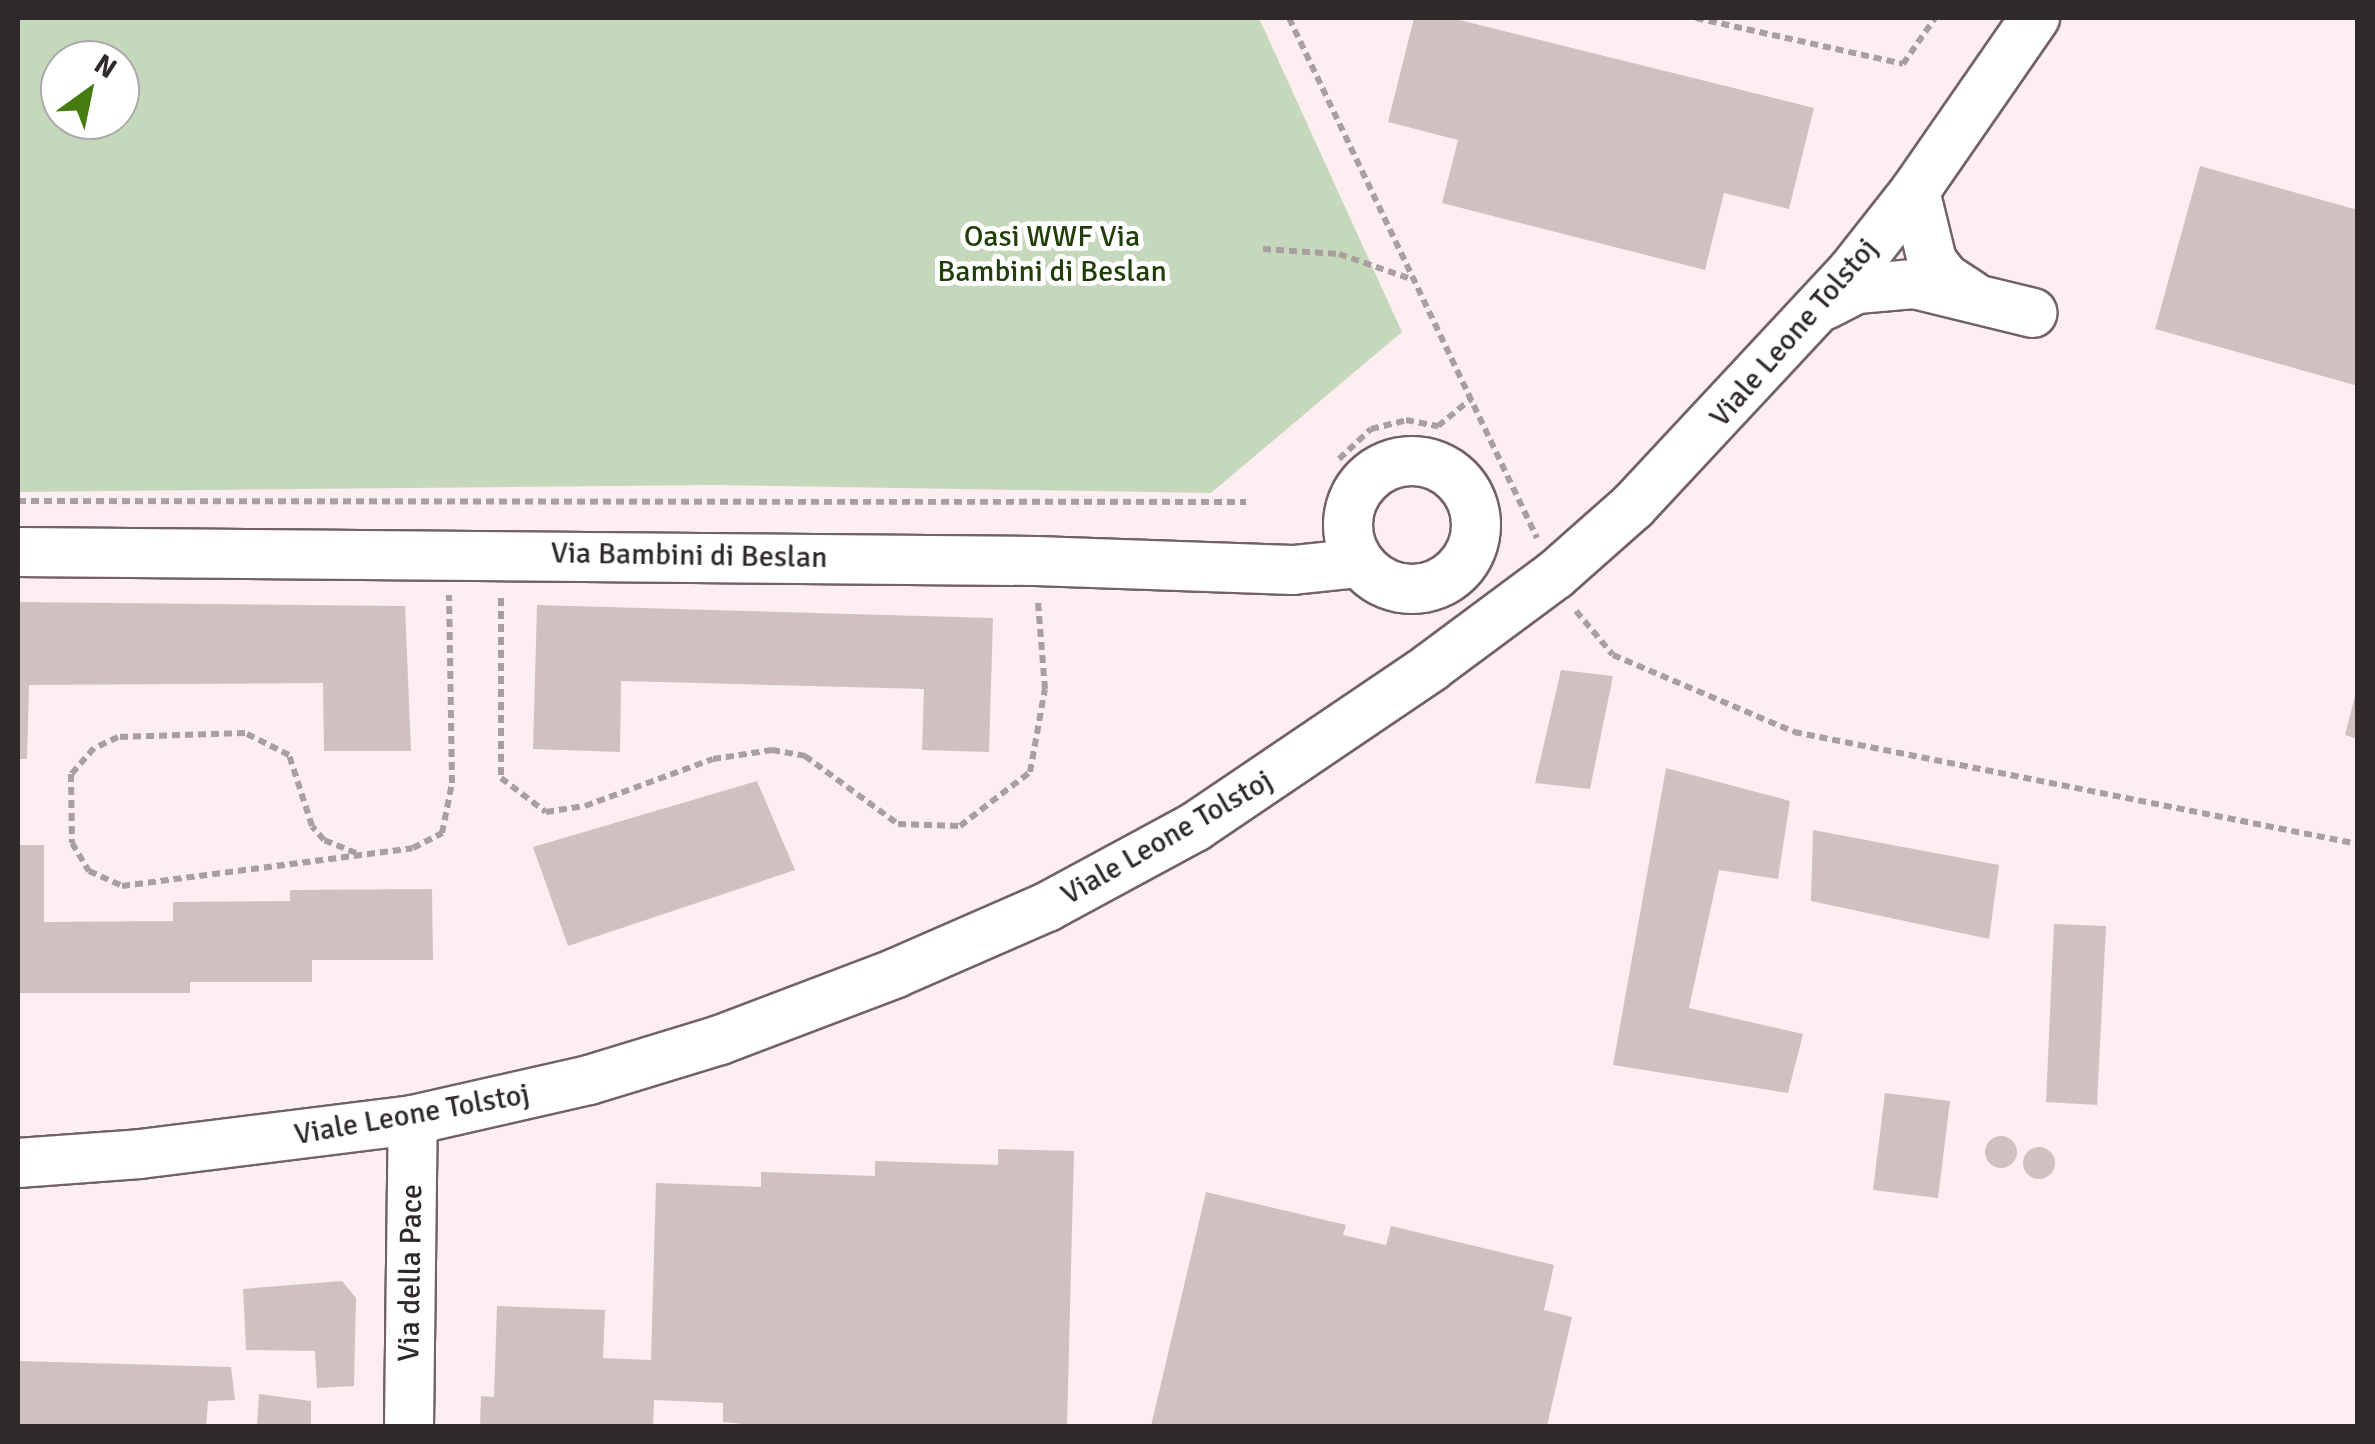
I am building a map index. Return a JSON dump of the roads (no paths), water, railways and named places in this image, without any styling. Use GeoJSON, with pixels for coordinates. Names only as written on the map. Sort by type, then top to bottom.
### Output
{"type":"FeatureCollection","features":[{"type":"Feature","properties":{"kind":"street","name":"Viale Leone Tolstoj"},"geometry":{"type":"LineString","coordinates":[[18,1162],[140,1154],[413,1120],[552,1090],[720,1040],[896,974],[1048,907],[1276,776],[1554,575],[1680,460],[1820,307],[1915,191],[2035,18]]}},
{"type":"Feature","properties":{"kind":"street"},"geometry":{"type":"LineString","coordinates":[[1915,191],[1932,261],[1945,278],[1971,295]]}},
{"type":"Feature","properties":{"kind":"street"},"geometry":{"type":"LineString","coordinates":[[1820,307],[1857,290],[1885,284],[1971,295],[2033,314]]}},
{"type":"Feature","properties":{"kind":"street","name":"Via Bambini di Beslan"},"geometry":{"type":"LineString","coordinates":[[18,552],[1036,561],[1293,570],[1360,563]]}},
{"type":"Feature","properties":{"kind":"street","name":"Via della Pace"},"geometry":{"type":"LineString","coordinates":[[410,1426],[413,1120]]}},
{"type":"Feature","properties":{"kind":"park label","name":"Oasi WWF Via Bambini di Beslan"},"geometry":{"type":"Point","coordinates":[1052,254]}}]}
